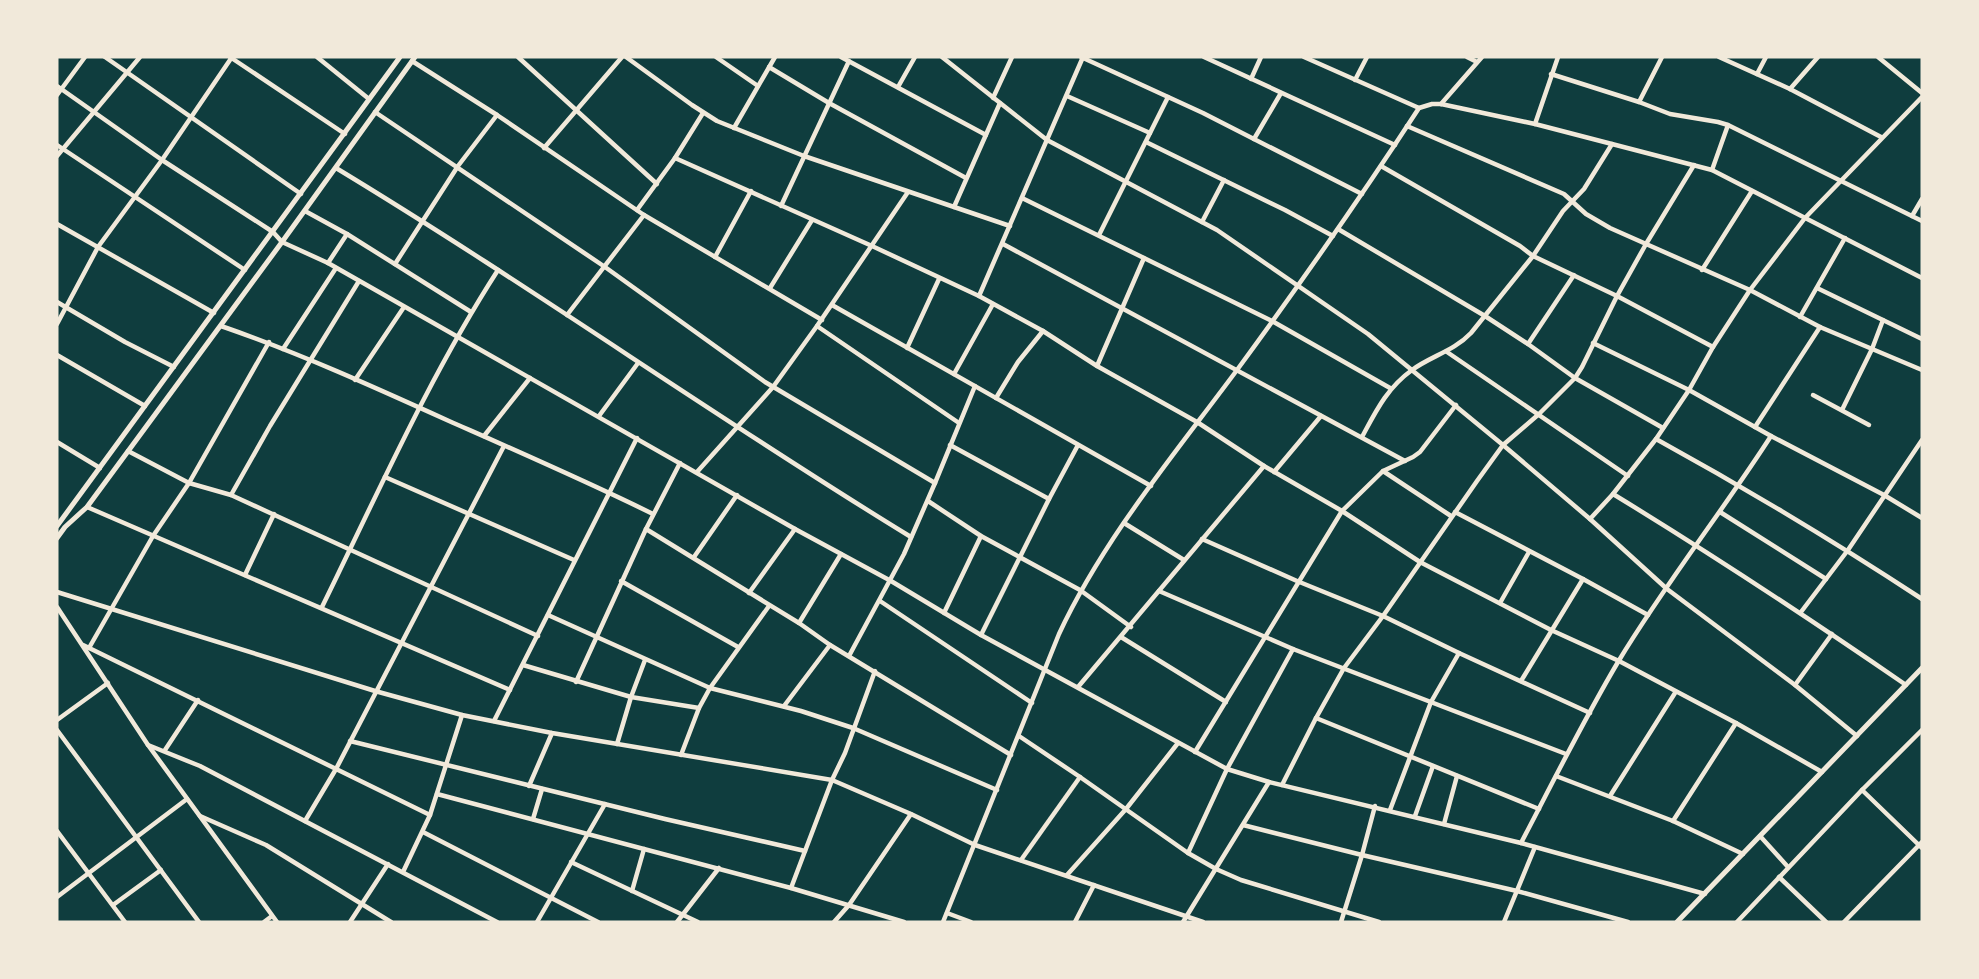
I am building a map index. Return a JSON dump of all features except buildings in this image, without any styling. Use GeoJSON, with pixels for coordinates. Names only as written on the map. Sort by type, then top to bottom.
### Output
{"type":"FeatureCollection","features":[{"type":"Feature","properties":{"kind":"street"},"geometry":{"type":"LineString","coordinates":[[57,95],[59,87],[85,57]]}},
{"type":"Feature","properties":{"kind":"street"},"geometry":{"type":"LineString","coordinates":[[105,57],[301,194]]}},
{"type":"Feature","properties":{"kind":"street"},"geometry":{"type":"LineString","coordinates":[[57,156],[140,57]]}},
{"type":"Feature","properties":{"kind":"street"},"geometry":{"type":"LineString","coordinates":[[57,324],[98,248],[162,160],[231,57],[345,134]]}},
{"type":"Feature","properties":{"kind":"street"},"geometry":{"type":"LineString","coordinates":[[317,57],[369,99]]}},
{"type":"Feature","properties":{"kind":"street"},"geometry":{"type":"LineString","coordinates":[[57,526],[400,57]]}},
{"type":"Feature","properties":{"kind":"street"},"geometry":{"type":"LineString","coordinates":[[519,57],[657,184]]}},
{"type":"Feature","properties":{"kind":"street"},"geometry":{"type":"LineString","coordinates":[[544,148],[624,57],[703,113],[734,128],[804,156],[1010,226]]}},
{"type":"Feature","properties":{"kind":"street"},"geometry":{"type":"LineString","coordinates":[[716,57],[758,86]]}},
{"type":"Feature","properties":{"kind":"street"},"geometry":{"type":"LineString","coordinates":[[734,128],[775,57]]}},
{"type":"Feature","properties":{"kind":"street"},"geometry":{"type":"LineString","coordinates":[[841,57],[986,135]]}},
{"type":"Feature","properties":{"kind":"street"},"geometry":{"type":"LineString","coordinates":[[898,87],[915,57]]}},
{"type":"Feature","properties":{"kind":"street"},"geometry":{"type":"LineString","coordinates":[[942,57],[1047,140],[1222,234],[1368,334],[1413,369],[1590,519],[1667,589],[1795,685],[1857,736]]}},
{"type":"Feature","properties":{"kind":"street"},"geometry":{"type":"LineString","coordinates":[[993,98],[1012,57]]}},
{"type":"Feature","properties":{"kind":"street"},"geometry":{"type":"LineString","coordinates":[[979,296],[1082,57],[1254,139],[1362,194]]}},
{"type":"Feature","properties":{"kind":"street"},"geometry":{"type":"LineString","coordinates":[[1204,57],[1395,145]]}},
{"type":"Feature","properties":{"kind":"street"},"geometry":{"type":"LineString","coordinates":[[1251,79],[1261,57]]}},
{"type":"Feature","properties":{"kind":"street"},"geometry":{"type":"LineString","coordinates":[[1304,57],[1419,108]]}},
{"type":"Feature","properties":{"kind":"street"},"geometry":{"type":"LineString","coordinates":[[1355,80],[1367,57]]}},
{"type":"Feature","properties":{"kind":"street"},"geometry":{"type":"LineString","coordinates":[[1467,57],[1477,62]]}},
{"type":"Feature","properties":{"kind":"street"},"geometry":{"type":"LineString","coordinates":[[1440,104],[1482,57]]}},
{"type":"Feature","properties":{"kind":"street"},"geometry":{"type":"LineString","coordinates":[[1535,124],[1558,57]]}},
{"type":"Feature","properties":{"kind":"street"},"geometry":{"type":"LineString","coordinates":[[1639,102],[1662,57]]}},
{"type":"Feature","properties":{"kind":"street"},"geometry":{"type":"LineString","coordinates":[[1719,57],[1790,89],[1881,137]]}},
{"type":"Feature","properties":{"kind":"street"},"geometry":{"type":"LineString","coordinates":[[1757,74],[1766,57]]}},
{"type":"Feature","properties":{"kind":"street"},"geometry":{"type":"LineString","coordinates":[[1790,89],[1818,57]]}},
{"type":"Feature","properties":{"kind":"street"},"geometry":{"type":"LineString","coordinates":[[1590,519],[1628,477],[1656,440],[1750,290],[1805,218],[1922,95],[1878,57]]}},
{"type":"Feature","properties":{"kind":"street"},"geometry":{"type":"LineString","coordinates":[[57,538],[65,527],[87,507],[305,211],[413,59],[644,215],[822,320]]}},
{"type":"Feature","properties":{"kind":"street"},"geometry":{"type":"LineString","coordinates":[[781,206],[849,61]]}},
{"type":"Feature","properties":{"kind":"street"},"geometry":{"type":"LineString","coordinates":[[769,67],[829,103],[966,178]]}},
{"type":"Feature","properties":{"kind":"street"},"geometry":{"type":"LineString","coordinates":[[1551,74],[1670,114],[1728,125],[1922,221]]}},
{"type":"Feature","properties":{"kind":"street"},"geometry":{"type":"LineString","coordinates":[[59,87],[162,160],[273,232],[282,242],[328,263],[795,529],[891,581],[981,635],[1227,769],[1269,782],[1521,843],[1705,894]]}},
{"type":"Feature","properties":{"kind":"street"},"geometry":{"type":"LineString","coordinates":[[1254,139],[1281,93]]}},
{"type":"Feature","properties":{"kind":"street"},"geometry":{"type":"LineString","coordinates":[[1067,96],[1150,133]]}},
{"type":"Feature","properties":{"kind":"street"},"geometry":{"type":"LineString","coordinates":[[1099,235],[1168,97]]}},
{"type":"Feature","properties":{"kind":"street"},"geometry":{"type":"LineString","coordinates":[[954,207],[1000,103]]}},
{"type":"Feature","properties":{"kind":"street"},"geometry":{"type":"LineString","coordinates":[[943,922],[1059,634],[1080,590],[1124,523],[1338,229],[1419,108],[1440,104],[1535,124],[1712,170],[1922,278]]}},
{"type":"Feature","properties":{"kind":"street"},"geometry":{"type":"LineString","coordinates":[[375,112],[605,267],[773,387],[935,483]]}},
{"type":"Feature","properties":{"kind":"street"},"geometry":{"type":"LineString","coordinates":[[637,210],[675,158],[703,113]]}},
{"type":"Feature","properties":{"kind":"street"},"geometry":{"type":"LineString","coordinates":[[395,264],[458,166],[497,115]]}},
{"type":"Feature","properties":{"kind":"street"},"geometry":{"type":"LineString","coordinates":[[1712,170],[1728,125]]}},
{"type":"Feature","properties":{"kind":"street"},"geometry":{"type":"LineString","coordinates":[[1407,126],[1564,194],[1600,223],[1750,290],[1820,327],[1922,370]]}},
{"type":"Feature","properties":{"kind":"street"},"geometry":{"type":"LineString","coordinates":[[1146,142],[1333,236]]}},
{"type":"Feature","properties":{"kind":"street"},"geometry":{"type":"LineString","coordinates":[[57,144],[245,270]]}},
{"type":"Feature","properties":{"kind":"street"},"geometry":{"type":"LineString","coordinates":[[1362,437],[1390,388],[1413,369],[1447,352],[1466,339],[1533,256],[1560,216],[1584,189],[1612,144]]}},
{"type":"Feature","properties":{"kind":"street"},"geometry":{"type":"LineString","coordinates":[[675,158],[979,296],[1197,422],[1420,562],[1551,630],[1619,661],[1675,693],[1736,723],[1821,772]]}},
{"type":"Feature","properties":{"kind":"street"},"geometry":{"type":"LineString","coordinates":[[1282,785],[1344,668],[1453,514],[1503,445],[1539,414],[1575,378],[1646,244],[1694,165]]}},
{"type":"Feature","properties":{"kind":"street"},"geometry":{"type":"LineString","coordinates":[[1381,166],[1520,246],[1533,256],[1617,296],[1713,347]]}},
{"type":"Feature","properties":{"kind":"street"},"geometry":{"type":"LineString","coordinates":[[336,168],[423,220],[812,477],[911,537]]}},
{"type":"Feature","properties":{"kind":"street"},"geometry":{"type":"LineString","coordinates":[[1202,222],[1224,180]]}},
{"type":"Feature","properties":{"kind":"street"},"geometry":{"type":"LineString","coordinates":[[1702,270],[1752,191]]}},
{"type":"Feature","properties":{"kind":"street"},"geometry":{"type":"LineString","coordinates":[[716,256],[751,192]]}},
{"type":"Feature","properties":{"kind":"street"},"geometry":{"type":"LineString","coordinates":[[697,472],[773,387],[822,320],[908,192]]}},
{"type":"Feature","properties":{"kind":"street"},"geometry":{"type":"LineString","coordinates":[[1022,198],[1272,321],[1390,388]]}},
{"type":"Feature","properties":{"kind":"street"},"geometry":{"type":"LineString","coordinates":[[1912,216],[1922,199]]}},
{"type":"Feature","properties":{"kind":"street"},"geometry":{"type":"LineString","coordinates":[[305,211],[347,234],[471,312]]}},
{"type":"Feature","properties":{"kind":"street"},"geometry":{"type":"LineString","coordinates":[[567,315],[644,215]]}},
{"type":"Feature","properties":{"kind":"street"},"geometry":{"type":"LineString","coordinates":[[770,288],[812,220]]}},
{"type":"Feature","properties":{"kind":"street"},"geometry":{"type":"LineString","coordinates":[[57,225],[214,313]]}},
{"type":"Feature","properties":{"kind":"street"},"geometry":{"type":"LineString","coordinates":[[1338,229],[1485,316],[1575,378],[1663,428]]}},
{"type":"Feature","properties":{"kind":"street"},"geometry":{"type":"LineString","coordinates":[[328,263],[347,234]]}},
{"type":"Feature","properties":{"kind":"street"},"geometry":{"type":"LineString","coordinates":[[1800,317],[1845,238]]}},
{"type":"Feature","properties":{"kind":"street"},"geometry":{"type":"LineString","coordinates":[[1003,244],[1405,461]]}},
{"type":"Feature","properties":{"kind":"street"},"geometry":{"type":"LineString","coordinates":[[1097,366],[1144,258]]}},
{"type":"Feature","properties":{"kind":"street"},"geometry":{"type":"LineString","coordinates":[[283,349],[336,268]]}},
{"type":"Feature","properties":{"kind":"street"},"geometry":{"type":"LineString","coordinates":[[322,607],[456,337],[498,270]]}},
{"type":"Feature","properties":{"kind":"street"},"geometry":{"type":"LineString","coordinates":[[1528,344],[1574,275]]}},
{"type":"Feature","properties":{"kind":"street"},"geometry":{"type":"LineString","coordinates":[[907,348],[939,279]]}},
{"type":"Feature","properties":{"kind":"street"},"geometry":{"type":"LineString","coordinates":[[231,495],[309,361],[359,281]]}},
{"type":"Feature","properties":{"kind":"street"},"geometry":{"type":"LineString","coordinates":[[1817,288],[1922,339]]}},
{"type":"Feature","properties":{"kind":"street"},"geometry":{"type":"LineString","coordinates":[[57,302],[125,342],[174,367]]}},
{"type":"Feature","properties":{"kind":"street"},"geometry":{"type":"LineString","coordinates":[[954,374],[993,304]]}},
{"type":"Feature","properties":{"kind":"street"},"geometry":{"type":"LineString","coordinates":[[832,305],[1151,486]]}},
{"type":"Feature","properties":{"kind":"street"},"geometry":{"type":"LineString","coordinates":[[355,380],[404,307]]}},
{"type":"Feature","properties":{"kind":"street"},"geometry":{"type":"LineString","coordinates":[[1842,410],[1872,349],[1883,320]]}},
{"type":"Feature","properties":{"kind":"street"},"geometry":{"type":"LineString","coordinates":[[221,326],[268,342],[420,408],[653,514]]}},
{"type":"Feature","properties":{"kind":"street"},"geometry":{"type":"LineString","coordinates":[[817,326],[959,423]]}},
{"type":"Feature","properties":{"kind":"street"},"geometry":{"type":"LineString","coordinates":[[1755,427],[1820,327]]}},
{"type":"Feature","properties":{"kind":"street"},"geometry":{"type":"LineString","coordinates":[[996,398],[1025,352],[1043,331]]}},
{"type":"Feature","properties":{"kind":"street"},"geometry":{"type":"LineString","coordinates":[[89,648],[153,536],[189,483],[268,342]]}},
{"type":"Feature","properties":{"kind":"street"},"geometry":{"type":"LineString","coordinates":[[1593,343],[1689,390],[1884,495],[1922,518]]}},
{"type":"Feature","properties":{"kind":"street"},"geometry":{"type":"LineString","coordinates":[[1447,352],[1628,477]]}},
{"type":"Feature","properties":{"kind":"street"},"geometry":{"type":"LineString","coordinates":[[57,355],[145,406]]}},
{"type":"Feature","properties":{"kind":"street"},"geometry":{"type":"LineString","coordinates":[[599,417],[638,363]]}},
{"type":"Feature","properties":{"kind":"street"},"geometry":{"type":"LineString","coordinates":[[484,436],[530,378]]}},
{"type":"Feature","properties":{"kind":"street"},"geometry":{"type":"LineString","coordinates":[[849,656],[891,581],[928,501],[975,386]]}},
{"type":"Feature","properties":{"kind":"street"},"geometry":{"type":"LineString","coordinates":[[1813,395],[1869,425]]}},
{"type":"Feature","properties":{"kind":"street"},"geometry":{"type":"LineString","coordinates":[[1195,752],[1342,511],[1383,471],[1420,452],[1456,405]]}},
{"type":"Feature","properties":{"kind":"street"},"geometry":{"type":"LineString","coordinates":[[1274,472],[1321,416]]}},
{"type":"Feature","properties":{"kind":"street"},"geometry":{"type":"LineString","coordinates":[[1521,843],[1566,754],[1619,661],[1771,436]]}},
{"type":"Feature","properties":{"kind":"street"},"geometry":{"type":"LineString","coordinates":[[494,721],[637,438]]}},
{"type":"Feature","properties":{"kind":"street"},"geometry":{"type":"LineString","coordinates":[[1656,440],[1739,485],[1848,550],[1922,599]]}},
{"type":"Feature","properties":{"kind":"street"},"geometry":{"type":"LineString","coordinates":[[1801,612],[1848,550],[1922,440]]}},
{"type":"Feature","properties":{"kind":"street"},"geometry":{"type":"LineString","coordinates":[[57,442],[100,468]]}},
{"type":"Feature","properties":{"kind":"street"},"geometry":{"type":"LineString","coordinates":[[950,445],[1049,499]]}},
{"type":"Feature","properties":{"kind":"street"},"geometry":{"type":"LineString","coordinates":[[981,635],[1078,445]]}},
{"type":"Feature","properties":{"kind":"street"},"geometry":{"type":"LineString","coordinates":[[305,821],[336,769],[504,446]]}},
{"type":"Feature","properties":{"kind":"street"},"geometry":{"type":"LineString","coordinates":[[128,451],[189,483],[231,495],[538,636]]}},
{"type":"Feature","properties":{"kind":"street"},"geometry":{"type":"LineString","coordinates":[[576,682],[653,514],[680,463]]}},
{"type":"Feature","properties":{"kind":"street"},"geometry":{"type":"LineString","coordinates":[[1078,687],[1131,627],[1202,538],[1264,466]]}},
{"type":"Feature","properties":{"kind":"street"},"geometry":{"type":"LineString","coordinates":[[1383,471],[1453,514],[1583,579],[1648,615]]}},
{"type":"Feature","properties":{"kind":"street"},"geometry":{"type":"LineString","coordinates":[[385,477],[574,560]]}},
{"type":"Feature","properties":{"kind":"street"},"geometry":{"type":"LineString","coordinates":[[1613,494],[1801,612],[1906,685]]}},
{"type":"Feature","properties":{"kind":"street"},"geometry":{"type":"LineString","coordinates":[[694,557],[737,495]]}},
{"type":"Feature","properties":{"kind":"street"},"geometry":{"type":"LineString","coordinates":[[928,501],[981,536],[1080,590],[1131,627]]}},
{"type":"Feature","properties":{"kind":"street"},"geometry":{"type":"LineString","coordinates":[[87,507],[510,690]]}},
{"type":"Feature","properties":{"kind":"street"},"geometry":{"type":"LineString","coordinates":[[1720,512],[1826,579]]}},
{"type":"Feature","properties":{"kind":"street"},"geometry":{"type":"LineString","coordinates":[[245,575],[274,514]]}},
{"type":"Feature","properties":{"kind":"street"},"geometry":{"type":"LineString","coordinates":[[1124,523],[1184,560]]}},
{"type":"Feature","properties":{"kind":"street"},"geometry":{"type":"LineString","coordinates":[[646,529],[1011,755]]}},
{"type":"Feature","properties":{"kind":"street"},"geometry":{"type":"LineString","coordinates":[[749,593],[795,529]]}},
{"type":"Feature","properties":{"kind":"street"},"geometry":{"type":"LineString","coordinates":[[944,613],[981,536]]}},
{"type":"Feature","properties":{"kind":"street"},"geometry":{"type":"LineString","coordinates":[[1202,538],[1383,616],[1590,713]]}},
{"type":"Feature","properties":{"kind":"street"},"geometry":{"type":"LineString","coordinates":[[1500,603],[1529,552]]}},
{"type":"Feature","properties":{"kind":"street"},"geometry":{"type":"LineString","coordinates":[[798,623],[841,554]]}},
{"type":"Feature","properties":{"kind":"street"},"geometry":{"type":"LineString","coordinates":[[1521,681],[1583,579]]}},
{"type":"Feature","properties":{"kind":"street"},"geometry":{"type":"LineString","coordinates":[[621,582],[738,647]]}},
{"type":"Feature","properties":{"kind":"street"},"geometry":{"type":"LineString","coordinates":[[1159,591],[1293,649],[1566,754]]}},
{"type":"Feature","properties":{"kind":"street"},"geometry":{"type":"LineString","coordinates":[[57,592],[375,691],[462,715],[552,733],[832,780],[975,845],[1203,922]]}},
{"type":"Feature","properties":{"kind":"street"},"geometry":{"type":"LineString","coordinates":[[880,601],[1032,703]]}},
{"type":"Feature","properties":{"kind":"street"},"geometry":{"type":"LineString","coordinates":[[681,755],[699,708],[710,688],[769,606]]}},
{"type":"Feature","properties":{"kind":"street"},"geometry":{"type":"LineString","coordinates":[[57,607],[148,745],[277,922]]}},
{"type":"Feature","properties":{"kind":"street"},"geometry":{"type":"LineString","coordinates":[[548,615],[710,688],[784,706],[853,728],[997,790]]}},
{"type":"Feature","properties":{"kind":"street"},"geometry":{"type":"LineString","coordinates":[[1795,685],[1832,634]]}},
{"type":"Feature","properties":{"kind":"street"},"geometry":{"type":"LineString","coordinates":[[1121,637],[1226,702]]}},
{"type":"Feature","properties":{"kind":"street"},"geometry":{"type":"LineString","coordinates":[[83,645],[430,815]]}},
{"type":"Feature","properties":{"kind":"street"},"geometry":{"type":"LineString","coordinates":[[784,706],[830,645]]}},
{"type":"Feature","properties":{"kind":"street"},"geometry":{"type":"LineString","coordinates":[[1188,853],[1227,769],[1293,649]]}},
{"type":"Feature","properties":{"kind":"street"},"geometry":{"type":"LineString","coordinates":[[1390,810],[1431,702],[1459,653]]}},
{"type":"Feature","properties":{"kind":"street"},"geometry":{"type":"LineString","coordinates":[[617,744],[645,660]]}},
{"type":"Feature","properties":{"kind":"street"},"geometry":{"type":"LineString","coordinates":[[524,665],[631,697],[699,708]]}},
{"type":"Feature","properties":{"kind":"street"},"geometry":{"type":"LineString","coordinates":[[1677,922],[1922,668]]}},
{"type":"Feature","properties":{"kind":"street"},"geometry":{"type":"LineString","coordinates":[[791,888],[875,671]]}},
{"type":"Feature","properties":{"kind":"street"},"geometry":{"type":"LineString","coordinates":[[57,720],[108,683]]}},
{"type":"Feature","properties":{"kind":"street"},"geometry":{"type":"LineString","coordinates":[[1610,796],[1675,693]]}},
{"type":"Feature","properties":{"kind":"street"},"geometry":{"type":"LineString","coordinates":[[165,750],[198,700]]}},
{"type":"Feature","properties":{"kind":"street"},"geometry":{"type":"LineString","coordinates":[[403,872],[430,815],[462,715]]}},
{"type":"Feature","properties":{"kind":"street"},"geometry":{"type":"LineString","coordinates":[[1316,718],[1539,809]]}},
{"type":"Feature","properties":{"kind":"street"},"geometry":{"type":"LineString","coordinates":[[1674,821],[1736,723]]}},
{"type":"Feature","properties":{"kind":"street"},"geometry":{"type":"LineString","coordinates":[[57,730],[199,922]]}},
{"type":"Feature","properties":{"kind":"street"},"geometry":{"type":"LineString","coordinates":[[1737,922],[1922,730]]}},
{"type":"Feature","properties":{"kind":"street"},"geometry":{"type":"LineString","coordinates":[[530,786],[552,733]]}},
{"type":"Feature","properties":{"kind":"street"},"geometry":{"type":"LineString","coordinates":[[1019,736],[1188,853],[1216,869],[1241,880],[1380,922]]}},
{"type":"Feature","properties":{"kind":"street"},"geometry":{"type":"LineString","coordinates":[[350,741],[805,851]]}},
{"type":"Feature","properties":{"kind":"street"},"geometry":{"type":"LineString","coordinates":[[1067,875],[1126,809],[1178,743]]}},
{"type":"Feature","properties":{"kind":"street"},"geometry":{"type":"LineString","coordinates":[[148,745],[200,766],[497,922]]}},
{"type":"Feature","properties":{"kind":"street"},"geometry":{"type":"LineString","coordinates":[[1415,816],[1433,766]]}},
{"type":"Feature","properties":{"kind":"street"},"geometry":{"type":"LineString","coordinates":[[1444,824],[1457,776]]}},
{"type":"Feature","properties":{"kind":"street"},"geometry":{"type":"LineString","coordinates":[[1556,776],[1674,821],[1743,854]]}},
{"type":"Feature","properties":{"kind":"street"},"geometry":{"type":"LineString","coordinates":[[1021,860],[1080,777]]}},
{"type":"Feature","properties":{"kind":"street"},"geometry":{"type":"LineString","coordinates":[[1183,922],[1269,782]]}},
{"type":"Feature","properties":{"kind":"street"},"geometry":{"type":"LineString","coordinates":[[533,819],[542,789]]}},
{"type":"Feature","properties":{"kind":"street"},"geometry":{"type":"LineString","coordinates":[[1844,922],[1921,845],[1862,790]]}},
{"type":"Feature","properties":{"kind":"street"},"geometry":{"type":"LineString","coordinates":[[437,794],[719,868],[849,905],[890,920],[904,922]]}},
{"type":"Feature","properties":{"kind":"street"},"geometry":{"type":"LineString","coordinates":[[57,897],[187,799]]}},
{"type":"Feature","properties":{"kind":"street"},"geometry":{"type":"LineString","coordinates":[[537,922],[605,804]]}},
{"type":"Feature","properties":{"kind":"street"},"geometry":{"type":"LineString","coordinates":[[1341,922],[1375,806]]}},
{"type":"Feature","properties":{"kind":"street"},"geometry":{"type":"LineString","coordinates":[[834,922],[849,905],[911,814]]}},
{"type":"Feature","properties":{"kind":"street"},"geometry":{"type":"LineString","coordinates":[[200,816],[266,845],[391,922]]}},
{"type":"Feature","properties":{"kind":"street"},"geometry":{"type":"LineString","coordinates":[[1243,825],[1517,891],[1628,922]]}},
{"type":"Feature","properties":{"kind":"street"},"geometry":{"type":"LineString","coordinates":[[57,831],[125,922]]}},
{"type":"Feature","properties":{"kind":"street"},"geometry":{"type":"LineString","coordinates":[[423,832],[598,922]]}},
{"type":"Feature","properties":{"kind":"street"},"geometry":{"type":"LineString","coordinates":[[1760,836],[1788,867]]}},
{"type":"Feature","properties":{"kind":"street"},"geometry":{"type":"LineString","coordinates":[[1504,922],[1535,847]]}},
{"type":"Feature","properties":{"kind":"street"},"geometry":{"type":"LineString","coordinates":[[632,891],[644,849]]}},
{"type":"Feature","properties":{"kind":"street"},"geometry":{"type":"LineString","coordinates":[[571,862],[699,922]]}},
{"type":"Feature","properties":{"kind":"street"},"geometry":{"type":"LineString","coordinates":[[350,922],[388,864]]}},
{"type":"Feature","properties":{"kind":"street"},"geometry":{"type":"LineString","coordinates":[[677,922],[719,868]]}},
{"type":"Feature","properties":{"kind":"street"},"geometry":{"type":"LineString","coordinates":[[113,905],[160,870]]}},
{"type":"Feature","properties":{"kind":"street"},"geometry":{"type":"LineString","coordinates":[[1779,877],[1826,922]]}},
{"type":"Feature","properties":{"kind":"street"},"geometry":{"type":"LineString","coordinates":[[1075,922],[1095,885]]}},
{"type":"Feature","properties":{"kind":"street"},"geometry":{"type":"LineString","coordinates":[[947,914],[971,922]]}},
{"type":"Feature","properties":{"kind":"street"},"geometry":{"type":"LineString","coordinates":[[264,922],[272,916]]}}]}
